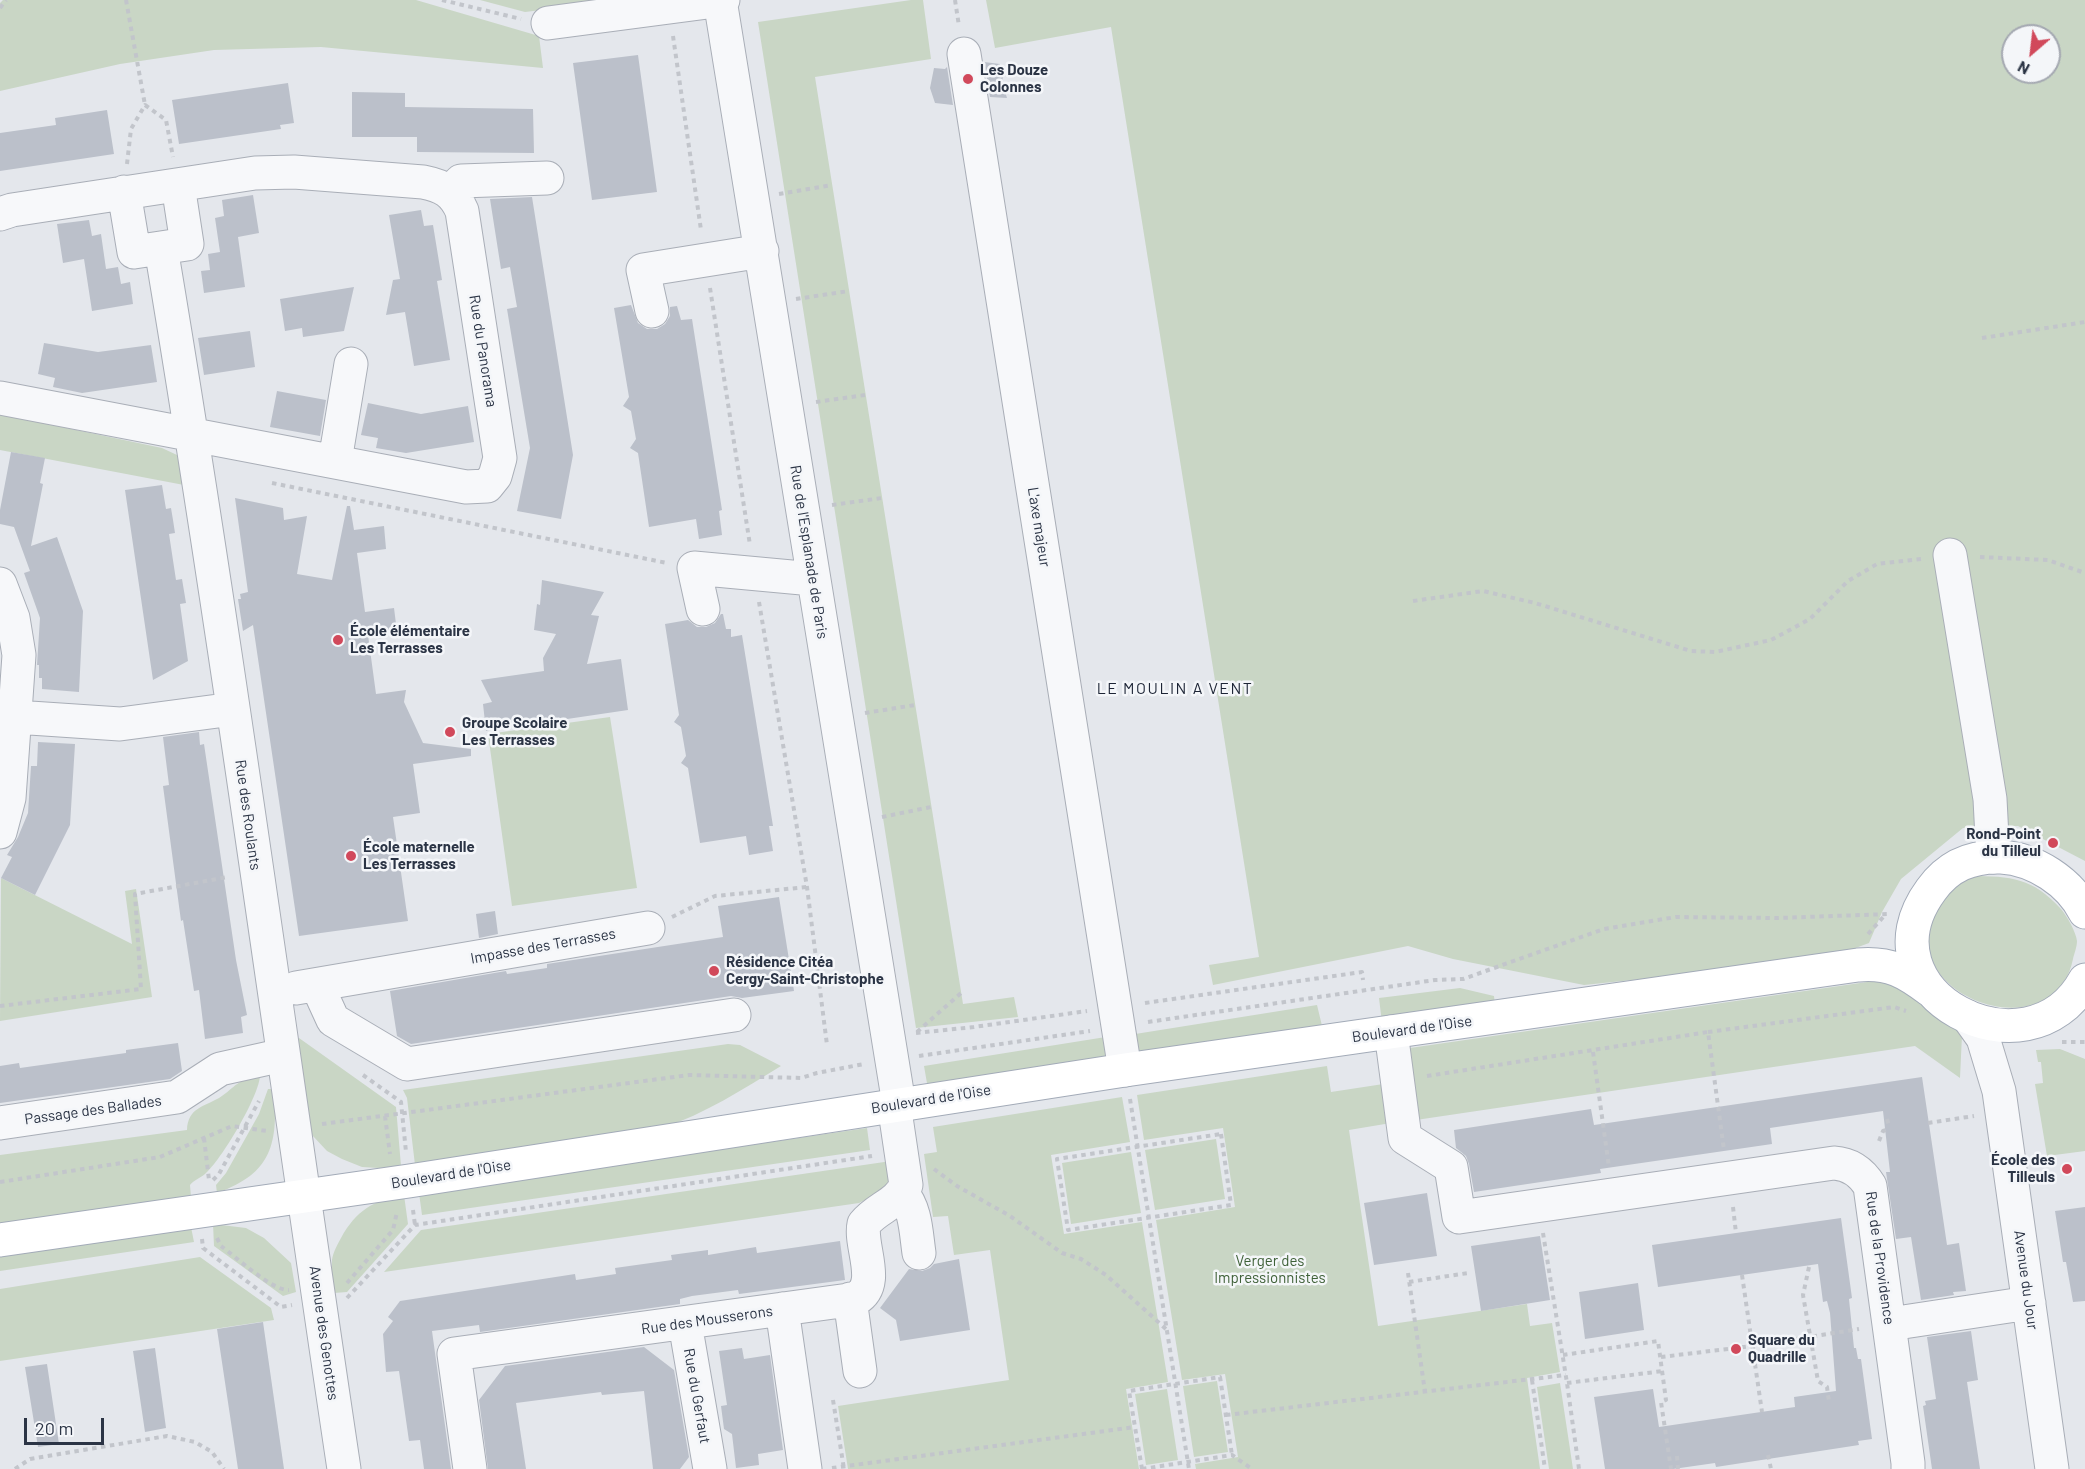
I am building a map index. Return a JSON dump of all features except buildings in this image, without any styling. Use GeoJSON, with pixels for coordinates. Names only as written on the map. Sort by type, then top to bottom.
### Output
{"type":"FeatureCollection","features":[{"type":"Feature","properties":{"kind":"main road"},"geometry":{"type":"LineString","coordinates":[[1876,958],[1905,917],[1952,868],[1962,862],[1993,857],[2018,860],[2037,866],[2072,893],[2085,912]]}},
{"type":"Feature","properties":{"kind":"main road"},"geometry":{"type":"LineString","coordinates":[[1905,917],[1911,933],[1920,1001],[1947,1005],[1968,1017],[2003,1026],[2068,1014],[2085,1017]]}},
{"type":"Feature","properties":{"kind":"main road","name":"Boulevard de l'Oise"},"geometry":{"type":"LineString","coordinates":[[0,1240],[410,1181],[897,1104],[1876,958],[1881,964],[1915,979],[1920,1001]]}},
{"type":"Feature","properties":{"kind":"main road"},"geometry":{"type":"LineString","coordinates":[[2037,1020],[2066,1006],[2085,980]]}},
{"type":"Feature","properties":{"kind":"street"},"geometry":{"type":"LineString","coordinates":[[548,23],[722,0]]}},
{"type":"Feature","properties":{"kind":"street","name":"Rue de l'Esplanade de Paris"},"geometry":{"type":"LineString","coordinates":[[722,0],[897,1104]]}},
{"type":"Feature","properties":{"kind":"street","name":"L'axe majeur"},"geometry":{"type":"LineString","coordinates":[[964,54],[1125,1070]]}},
{"type":"Feature","properties":{"kind":"street"},"geometry":{"type":"LineString","coordinates":[[0,214],[12,210],[255,172],[294,172],[423,182],[439,185],[450,192],[461,182],[547,178]]}},
{"type":"Feature","properties":{"kind":"street"},"geometry":{"type":"LineString","coordinates":[[124,192],[134,252],[187,244],[178,185]]}},
{"type":"Feature","properties":{"kind":"street","name":"Rue du Panorama"},"geometry":{"type":"LineString","coordinates":[[0,398],[465,487],[487,486],[495,476],[500,458],[462,212],[450,192]]}},
{"type":"Feature","properties":{"kind":"street"},"geometry":{"type":"LineString","coordinates":[[161,248],[191,434]]}},
{"type":"Feature","properties":{"kind":"street"},"geometry":{"type":"LineString","coordinates":[[652,311],[643,270],[762,251]]}},
{"type":"Feature","properties":{"kind":"street"},"geometry":{"type":"LineString","coordinates":[[335,461],[351,364]]}},
{"type":"Feature","properties":{"kind":"street","name":"Rue des Roulants"},"geometry":{"type":"LineString","coordinates":[[191,434],[274,992],[275,1057],[294,1127],[305,1196]]}},
{"type":"Feature","properties":{"kind":"street"},"geometry":{"type":"LineString","coordinates":[[1950,555],[1990,799],[1993,857]]}},
{"type":"Feature","properties":{"kind":"street"},"geometry":{"type":"LineString","coordinates":[[704,609],[694,568],[813,579]]}},
{"type":"Feature","properties":{"kind":"street"},"geometry":{"type":"LineString","coordinates":[[0,584],[13,618],[19,655],[9,798],[0,832]]}},
{"type":"Feature","properties":{"kind":"street"},"geometry":{"type":"LineString","coordinates":[[15,717],[120,724],[232,709]]}},
{"type":"Feature","properties":{"kind":"street","name":"Impasse des Terrasses"},"geometry":{"type":"LineString","coordinates":[[274,992],[648,928]]}},
{"type":"Feature","properties":{"kind":"street"},"geometry":{"type":"LineString","coordinates":[[317,985],[333,1020],[407,1064],[734,1015]]}},
{"type":"Feature","properties":{"kind":"street","name":"Avenue du Jour"},"geometry":{"type":"LineString","coordinates":[[1968,1017],[1983,1038],[1999,1090],[2052,1469]]}},
{"type":"Feature","properties":{"kind":"street","name":"Avenue du Jour"},"geometry":{"type":"LineString","coordinates":[[1999,1090],[2004,1062],[2012,1042],[2037,1020]]}},
{"type":"Feature","properties":{"kind":"street","name":"Rue de la Providence"},"geometry":{"type":"LineString","coordinates":[[1391,1032],[1405,1138],[1451,1167],[1459,1217],[1834,1163],[1844,1164],[1858,1173],[1870,1186],[1908,1469]]}},
{"type":"Feature","properties":{"kind":"street","name":"Passage des Ballades"},"geometry":{"type":"LineString","coordinates":[[0,1123],[177,1097],[220,1069],[275,1057]]}},
{"type":"Feature","properties":{"kind":"street"},"geometry":{"type":"LineString","coordinates":[[860,1371],[850,1299],[862,1295],[867,1286],[864,1224],[902,1193],[906,1180],[897,1104]]}},
{"type":"Feature","properties":{"kind":"street"},"geometry":{"type":"LineString","coordinates":[[902,1193],[912,1210],[919,1253]]}},
{"type":"Feature","properties":{"kind":"street","name":"Avenue des Genottes"},"geometry":{"type":"LineString","coordinates":[[305,1196],[344,1469]]}},
{"type":"Feature","properties":{"kind":"street","name":"Rue des Mousserons"},"geometry":{"type":"LineString","coordinates":[[470,1469],[454,1354],[850,1299]]}},
{"type":"Feature","properties":{"kind":"street"},"geometry":{"type":"LineString","coordinates":[[1890,1324],[2029,1303]]}},
{"type":"Feature","properties":{"kind":"street"},"geometry":{"type":"LineString","coordinates":[[782,1310],[805,1469]]}},
{"type":"Feature","properties":{"kind":"street","name":"Rue du Gerfaut"},"geometry":{"type":"LineString","coordinates":[[685,1323],[710,1469]]}},
{"type":"Feature","properties":{"kind":"path"},"geometry":{"type":"LineString","coordinates":[[0,8],[6,0]]}},
{"type":"Feature","properties":{"kind":"path"},"geometry":{"type":"LineString","coordinates":[[124,192],[131,129],[145,105],[126,0]]}},
{"type":"Feature","properties":{"kind":"path"},"geometry":{"type":"LineString","coordinates":[[442,0],[511,18],[548,23]]}},
{"type":"Feature","properties":{"kind":"path"},"geometry":{"type":"LineString","coordinates":[[145,105],[166,120],[178,185]]}},
{"type":"Feature","properties":{"kind":"path"},"geometry":{"type":"LineString","coordinates":[[783,193],[832,185]]}},
{"type":"Feature","properties":{"kind":"path"},"geometry":{"type":"LineString","coordinates":[[800,299],[849,291]]}},
{"type":"Feature","properties":{"kind":"path"},"geometry":{"type":"LineString","coordinates":[[1982,338],[2085,322]]}},
{"type":"Feature","properties":{"kind":"path"},"geometry":{"type":"LineString","coordinates":[[816,402],[865,395]]}},
{"type":"Feature","properties":{"kind":"path"},"geometry":{"type":"LineString","coordinates":[[272,483],[694,568]]}},
{"type":"Feature","properties":{"kind":"path"},"geometry":{"type":"LineString","coordinates":[[833,505],[882,498]]}},
{"type":"Feature","properties":{"kind":"path"},"geometry":{"type":"LineString","coordinates":[[1413,601],[1483,591],[1534,603],[1691,651],[1715,652],[1771,640],[1810,619],[1848,581],[1877,564],[1950,555],[2048,560],[2085,573]]}},
{"type":"Feature","properties":{"kind":"path"},"geometry":{"type":"LineString","coordinates":[[758,598],[807,887],[827,1045]]}},
{"type":"Feature","properties":{"kind":"path"},"geometry":{"type":"LineString","coordinates":[[865,713],[915,705]]}},
{"type":"Feature","properties":{"kind":"path"},"geometry":{"type":"LineString","coordinates":[[882,817],[931,807]]}},
{"type":"Feature","properties":{"kind":"path"},"geometry":{"type":"LineString","coordinates":[[0,1006],[141,989],[135,894],[256,872]]}},
{"type":"Feature","properties":{"kind":"path"},"geometry":{"type":"LineString","coordinates":[[648,928],[715,896],[807,887]]}},
{"type":"Feature","properties":{"kind":"path"},"geometry":{"type":"LineString","coordinates":[[1462,979],[1604,929],[1676,917],[1905,917]]}},
{"type":"Feature","properties":{"kind":"path"},"geometry":{"type":"LineString","coordinates":[[1876,958],[1905,917]]}},
{"type":"Feature","properties":{"kind":"path"},"geometry":{"type":"LineString","coordinates":[[917,1033],[961,993]]}},
{"type":"Feature","properties":{"kind":"path"},"geometry":{"type":"LineString","coordinates":[[1708,1032],[1894,1007],[1920,1001]]}},
{"type":"Feature","properties":{"kind":"path"},"geometry":{"type":"LineString","coordinates":[[1593,1052],[1595,1197]]}},
{"type":"Feature","properties":{"kind":"path"},"geometry":{"type":"LineString","coordinates":[[275,1057],[255,1110],[219,1174],[210,1184],[198,1189],[203,1248],[281,1307],[349,1298],[415,1225],[883,1154],[902,1155],[924,1161],[957,1186],[1010,1216],[1062,1253],[1081,1259],[1098,1269],[1167,1330]]}},
{"type":"Feature","properties":{"kind":"path"},"geometry":{"type":"LineString","coordinates":[[1125,1070],[1189,1469]]}},
{"type":"Feature","properties":{"kind":"path"},"geometry":{"type":"LineString","coordinates":[[362,1075],[401,1102],[415,1225]]}},
{"type":"Feature","properties":{"kind":"path"},"geometry":{"type":"LineString","coordinates":[[0,1182],[160,1157],[232,1126],[263,1131],[689,1075],[801,1078]]}},
{"type":"Feature","properties":{"kind":"path"},"geometry":{"type":"LineString","coordinates":[[1928,1124],[1974,1116]]}},
{"type":"Feature","properties":{"kind":"path"},"geometry":{"type":"LineString","coordinates":[[1879,1141],[1883,1131],[1887,1128],[1887,1119]]}},
{"type":"Feature","properties":{"kind":"path"},"geometry":{"type":"LineString","coordinates":[[1221,1134],[1231,1205],[1068,1230],[1057,1159],[1137,1146],[1221,1134]]}},
{"type":"Feature","properties":{"kind":"path"},"geometry":{"type":"LineString","coordinates":[[1732,1203],[1736,1233]]}},
{"type":"Feature","properties":{"kind":"path"},"geometry":{"type":"LineString","coordinates":[[1534,1234],[1543,1233],[1579,1469]]}},
{"type":"Feature","properties":{"kind":"path"},"geometry":{"type":"LineString","coordinates":[[1809,1266],[1803,1295],[1818,1381],[1827,1387],[1829,1401]]}},
{"type":"Feature","properties":{"kind":"path"},"geometry":{"type":"LineString","coordinates":[[1408,1273],[1425,1392]]}},
{"type":"Feature","properties":{"kind":"path"},"geometry":{"type":"LineString","coordinates":[[1409,1282],[1468,1273]]}},
{"type":"Feature","properties":{"kind":"path"},"geometry":{"type":"LineString","coordinates":[[1742,1275],[1762,1412]]}},
{"type":"Feature","properties":{"kind":"path"},"geometry":{"type":"LineString","coordinates":[[1661,1357],[1752,1346],[1890,1324]]}},
{"type":"Feature","properties":{"kind":"path"},"geometry":{"type":"LineString","coordinates":[[1563,1355],[1658,1341],[1666,1400],[1661,1402],[1671,1469]]}},
{"type":"Feature","properties":{"kind":"path"},"geometry":{"type":"LineString","coordinates":[[1567,1383],[1663,1371]]}},
{"type":"Feature","properties":{"kind":"path"},"geometry":{"type":"LineString","coordinates":[[1226,1415],[1566,1375]]}},
{"type":"Feature","properties":{"kind":"path"},"geometry":{"type":"LineString","coordinates":[[1232,1455],[1220,1377],[1129,1391],[1142,1469],[1232,1455],[1252,1469]]}},
{"type":"Feature","properties":{"kind":"path"},"geometry":{"type":"LineString","coordinates":[[1532,1380],[1545,1469]]}},
{"type":"Feature","properties":{"kind":"path"},"geometry":{"type":"LineString","coordinates":[[833,1400],[844,1467],[1135,1427]]}},
{"type":"Feature","properties":{"kind":"path"},"geometry":{"type":"LineString","coordinates":[[15,1469],[30,1458],[167,1436],[195,1442],[212,1452],[224,1469]]}},
{"type":"Feature","properties":{"kind":"path"},"geometry":{"type":"LineString","coordinates":[[1768,1455],[1771,1469]]}},
{"type":"Feature","properties":{"kind":"path"},"geometry":{"type":"LineString","coordinates":[[1677,1456],[1678,1469]]}},
{"type":"Feature","properties":{"kind":"green space"},"geometry":{"type":"Polygon","coordinates":[[[3,0],[416,0],[539,36],[543,68],[321,47],[214,50],[120,64],[0,91],[0,3],[3,0]]]}},
{"type":"Feature","properties":{"kind":"green space"},"geometry":{"type":"Polygon","coordinates":[[[480,0],[624,0],[525,12],[480,0]]]}},
{"type":"Feature","properties":{"kind":"green space"},"geometry":{"type":"Polygon","coordinates":[[[923,0],[931,59],[815,77],[963,1004],[1014,997],[1018,1017],[916,1028],[758,22],[923,0]]]}},
{"type":"Feature","properties":{"kind":"green space"},"geometry":{"type":"Polygon","coordinates":[[[986,0],[2085,0],[2085,861],[2018,826],[1963,828],[1901,879],[1882,912],[1869,943],[1834,956],[1584,985],[1453,959],[1408,946],[1213,985],[1209,965],[1259,957],[1111,27],[995,48],[986,0]]]}},
{"type":"Feature","properties":{"kind":"green space"},"geometry":{"type":"Polygon","coordinates":[[[0,414],[162,448],[177,455],[184,485],[0,450],[0,414]]]}},
{"type":"Feature","properties":{"kind":"green space"},"geometry":{"type":"Polygon","coordinates":[[[610,717],[637,888],[512,906],[488,734],[610,717]]]}},
{"type":"Feature","properties":{"kind":"green space"},"geometry":{"type":"Polygon","coordinates":[[[1971,876],[2010,878],[2031,885],[2051,899],[2071,924],[2077,941],[2073,959],[2059,988],[2036,1004],[2008,1008],[1978,1001],[1952,987],[1934,964],[1927,937],[1937,905],[1971,876]]]}},
{"type":"Feature","properties":{"kind":"green space"},"geometry":{"type":"Polygon","coordinates":[[[1,878],[132,944],[125,891],[136,889],[152,997],[0,1021],[1,878]]]}},
{"type":"Feature","properties":{"kind":"green space"},"geometry":{"type":"Polygon","coordinates":[[[1874,981],[1892,981],[1918,996],[1962,1035],[1960,1078],[1915,1046],[1416,1120],[1403,1049],[1874,981]]]}},
{"type":"Feature","properties":{"kind":"green space"},"geometry":{"type":"Polygon","coordinates":[[[1460,988],[1494,996],[1495,1005],[1382,1023],[1379,998],[1460,988]]]}},
{"type":"Feature","properties":{"kind":"green space"},"geometry":{"type":"Polygon","coordinates":[[[1317,1005],[1323,1030],[1132,1058],[1129,1035],[1317,1005]]]}},
{"type":"Feature","properties":{"kind":"green space"},"geometry":{"type":"Polygon","coordinates":[[[1112,1036],[1116,1062],[928,1089],[924,1066],[1112,1036]]]}},
{"type":"Feature","properties":{"kind":"green space"},"geometry":{"type":"Polygon","coordinates":[[[291,1038],[299,1038],[396,1107],[401,1166],[362,1167],[327,1151],[312,1135],[291,1038]]]}},
{"type":"Feature","properties":{"kind":"green space"},"geometry":{"type":"Polygon","coordinates":[[[728,1044],[740,1045],[781,1066],[709,1108],[662,1128],[415,1165],[407,1098],[403,1090],[728,1044]]]}},
{"type":"Feature","properties":{"kind":"green space"},"geometry":{"type":"Polygon","coordinates":[[[2060,1049],[2085,1059],[2085,1151],[2047,1156],[2035,1084],[2043,1083],[2041,1062],[2038,1062],[2036,1050],[2060,1049]]]}},
{"type":"Feature","properties":{"kind":"green space","name":"Verger des Impressionnistes"},"geometry":{"type":"Polygon","coordinates":[[[1327,1066],[1331,1092],[1390,1083],[1397,1122],[1349,1130],[1378,1326],[1527,1304],[1530,1326],[1552,1323],[1560,1372],[1527,1378],[1540,1469],[1196,1469],[1195,1464],[1238,1457],[1225,1374],[1182,1380],[1156,1220],[1235,1207],[1223,1128],[1144,1140],[1137,1095],[1327,1066]]]}},
{"type":"Feature","properties":{"kind":"green space"},"geometry":{"type":"Polygon","coordinates":[[[260,1075],[254,1097],[239,1127],[212,1167],[190,1185],[191,1197],[0,1226],[0,1155],[187,1130],[190,1117],[197,1109],[219,1098],[241,1081],[260,1075]]]}},
{"type":"Feature","properties":{"kind":"green space"},"geometry":{"type":"Polygon","coordinates":[[[268,1089],[274,1089],[275,1125],[268,1154],[261,1166],[250,1176],[217,1193],[216,1185],[226,1173],[259,1114],[268,1089]]]}},
{"type":"Feature","properties":{"kind":"green space"},"geometry":{"type":"Polygon","coordinates":[[[1122,1097],[1130,1142],[1051,1155],[1064,1234],[1142,1222],[1168,1382],[1126,1389],[1139,1469],[848,1469],[838,1406],[1009,1380],[990,1250],[954,1255],[948,1216],[933,1217],[924,1154],[937,1152],[933,1127],[1122,1097]]]}},
{"type":"Feature","properties":{"kind":"green space"},"geometry":{"type":"Polygon","coordinates":[[[867,1128],[870,1150],[422,1215],[419,1193],[867,1128]]]}},
{"type":"Feature","properties":{"kind":"green space"},"geometry":{"type":"Polygon","coordinates":[[[1216,1139],[1225,1199],[1155,1210],[1145,1150],[1216,1139]]]}},
{"type":"Feature","properties":{"kind":"green space"},"geometry":{"type":"Polygon","coordinates":[[[1131,1152],[1141,1213],[1071,1224],[1062,1163],[1131,1152]]]}},
{"type":"Feature","properties":{"kind":"green space"},"geometry":{"type":"Polygon","coordinates":[[[891,1161],[889,1179],[884,1189],[859,1203],[384,1272],[421,1230],[891,1161]]]}},
{"type":"Feature","properties":{"kind":"green space"},"geometry":{"type":"Polygon","coordinates":[[[404,1195],[408,1224],[347,1292],[334,1293],[333,1257],[347,1229],[366,1208],[383,1200],[404,1195]]]}},
{"type":"Feature","properties":{"kind":"green space"},"geometry":{"type":"Polygon","coordinates":[[[213,1224],[246,1228],[264,1238],[291,1263],[296,1292],[283,1296],[214,1246],[213,1224]]]}},
{"type":"Feature","properties":{"kind":"green space"},"geometry":{"type":"Polygon","coordinates":[[[191,1227],[194,1242],[0,1271],[0,1254],[191,1227]]]}},
{"type":"Feature","properties":{"kind":"green space"},"geometry":{"type":"Polygon","coordinates":[[[200,1257],[271,1308],[274,1320],[0,1361],[0,1289],[200,1257]]]}},
{"type":"Feature","properties":{"kind":"green space"},"geometry":{"type":"Polygon","coordinates":[[[1217,1381],[1228,1452],[1194,1457],[1183,1386],[1217,1381]]]}},
{"type":"Feature","properties":{"kind":"green space"},"geometry":{"type":"Polygon","coordinates":[[[1560,1383],[1573,1469],[1549,1469],[1537,1387],[1560,1383]]]}},
{"type":"Feature","properties":{"kind":"green space"},"geometry":{"type":"Polygon","coordinates":[[[1167,1389],[1178,1460],[1146,1465],[1135,1394],[1167,1389]]]}},
{"type":"Feature","properties":{"kind":"place","name":"Les Douze Colonnes"},"geometry":{"type":"Point","coordinates":[968,79]}},
{"type":"Feature","properties":{"kind":"place","name":"École élémentaire Les Terrasses"},"geometry":{"type":"Point","coordinates":[338,640]}},
{"type":"Feature","properties":{"kind":"place","name":"Groupe Scolaire Les Terrasses"},"geometry":{"type":"Point","coordinates":[450,732]}},
{"type":"Feature","properties":{"kind":"place","name":"Rond-Point du Tilleul"},"geometry":{"type":"Point","coordinates":[2053,843]}},
{"type":"Feature","properties":{"kind":"place","name":"École maternelle Les Terrasses"},"geometry":{"type":"Point","coordinates":[351,856]}},
{"type":"Feature","properties":{"kind":"place","name":"Résidence Citéa Cergy-Saint-Christophe"},"geometry":{"type":"Point","coordinates":[714,971]}},
{"type":"Feature","properties":{"kind":"place","name":"École des Tilleuls"},"geometry":{"type":"Point","coordinates":[2067,1169]}},
{"type":"Feature","properties":{"kind":"place","name":"Square du Quadrille"},"geometry":{"type":"Point","coordinates":[1736,1349]}},
{"type":"Feature","properties":{"kind":"district","name":"LE MOULIN A VENT"},"geometry":{"type":"Point","coordinates":[1175,689]}}]}
